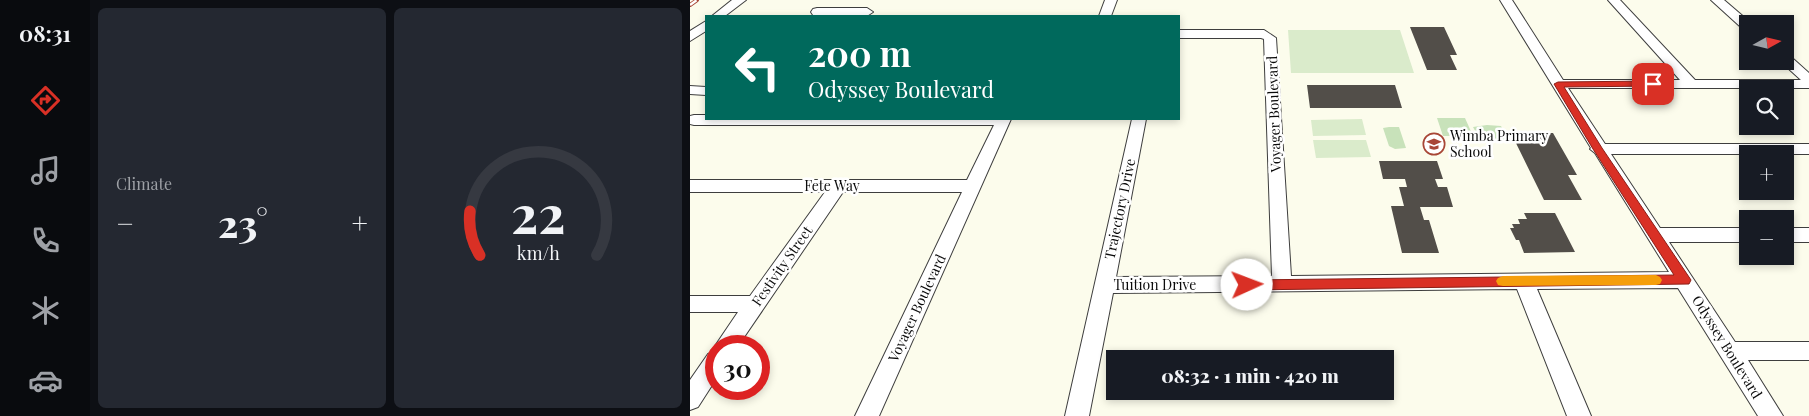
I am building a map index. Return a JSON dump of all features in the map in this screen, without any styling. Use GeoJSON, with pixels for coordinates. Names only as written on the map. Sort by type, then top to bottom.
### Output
{"type":"FeatureCollection","features":[{"type":"Feature","properties":{"kind":"street"},"geometry":{"type":"LineString","coordinates":[[719,15],[740,0]]}},
{"type":"Feature","properties":{"kind":"street"},"geometry":{"type":"LineString","coordinates":[[815,14],[831,0]]}},
{"type":"Feature","properties":{"kind":"street","name":"Odyssey Boulevard"},"geometry":{"type":"LineString","coordinates":[[1506,0],[1598,149],[1656,235],[1770,416]]}},
{"type":"Feature","properties":{"kind":"street"},"geometry":{"type":"LineString","coordinates":[[1614,0],[1691,84]]}},
{"type":"Feature","properties":{"kind":"street"},"geometry":{"type":"LineString","coordinates":[[1717,0],[1739,19]]}},
{"type":"Feature","properties":{"kind":"street"},"geometry":{"type":"LineString","coordinates":[[815,14],[867,12]]}},
{"type":"Feature","properties":{"kind":"street"},"geometry":{"type":"LineString","coordinates":[[690,37],[705,26]]}},
{"type":"Feature","properties":{"kind":"street","name":"Voyager Boulevard"},"geometry":{"type":"LineString","coordinates":[[1180,34],[1264,34],[1270,38],[1282,284]]}},
{"type":"Feature","properties":{"kind":"street"},"geometry":{"type":"LineString","coordinates":[[1794,67],[1809,80]]}},
{"type":"Feature","properties":{"kind":"street"},"geometry":{"type":"LineString","coordinates":[[1558,84],[1809,84]]}},
{"type":"Feature","properties":{"kind":"street"},"geometry":{"type":"LineString","coordinates":[[690,90],[705,90]]}},
{"type":"Feature","properties":{"kind":"street"},"geometry":{"type":"LineString","coordinates":[[692,121],[705,110]]}},
{"type":"Feature","properties":{"kind":"street"},"geometry":{"type":"LineString","coordinates":[[692,121],[848,120]]}},
{"type":"Feature","properties":{"kind":"street","name":"Voyager Boulevard"},"geometry":{"type":"LineString","coordinates":[[867,416],[974,186],[1003,120]]}},
{"type":"Feature","properties":{"kind":"street","name":"Trajectory Drive"},"geometry":{"type":"LineString","coordinates":[[1076,416],[1139,120]]}},
{"type":"Feature","properties":{"kind":"street"},"geometry":{"type":"LineString","coordinates":[[1598,149],[1809,149]]}},
{"type":"Feature","properties":{"kind":"street","name":"Fete Way"},"geometry":{"type":"LineString","coordinates":[[690,186],[974,186]]}},
{"type":"Feature","properties":{"kind":"street","name":"Festivity Street"},"geometry":{"type":"LineString","coordinates":[[734,335],[838,186]]}},
{"type":"Feature","properties":{"kind":"street"},"geometry":{"type":"LineString","coordinates":[[1656,235],[1739,235]]}},
{"type":"Feature","properties":{"kind":"street"},"geometry":{"type":"LineString","coordinates":[[1794,235],[1809,235]]}},
{"type":"Feature","properties":{"kind":"street","name":"Tuition Drive"},"geometry":{"type":"LineString","coordinates":[[1105,285],[1684,280]]}},
{"type":"Feature","properties":{"kind":"street"},"geometry":{"type":"LineString","coordinates":[[1524,281],[1579,416]]}},
{"type":"Feature","properties":{"kind":"street"},"geometry":{"type":"LineString","coordinates":[[690,304],[756,304]]}},
{"type":"Feature","properties":{"kind":"street"},"geometry":{"type":"LineString","coordinates":[[1729,351],[1809,351]]}},
{"type":"Feature","properties":{"kind":"street"},"geometry":{"type":"LineString","coordinates":[[690,399],[705,377]]}},
{"type":"Feature","properties":{"kind":"green space"},"geometry":{"type":"Polygon","coordinates":[[[1288,30],[1400,30],[1414,73],[1291,73],[1288,30]]]}},
{"type":"Feature","properties":{"kind":"green space"},"geometry":{"type":"Polygon","coordinates":[[[1437,118],[1465,118],[1473,136],[1443,136],[1437,118]]]}},
{"type":"Feature","properties":{"kind":"green space"},"geometry":{"type":"Polygon","coordinates":[[[1362,119],[1366,135],[1313,136],[1311,120],[1362,119]]]}},
{"type":"Feature","properties":{"kind":"green space"},"geometry":{"type":"Polygon","coordinates":[[[1501,126],[1508,140],[1492,141],[1484,139],[1476,133],[1473,127],[1501,126]]]}},
{"type":"Feature","properties":{"kind":"green space"},"geometry":{"type":"Polygon","coordinates":[[[1399,127],[1406,148],[1395,149],[1389,146],[1383,128],[1399,127]]]}},
{"type":"Feature","properties":{"kind":"green space"},"geometry":{"type":"Polygon","coordinates":[[[1313,140],[1366,140],[1371,157],[1316,158],[1313,140]]]}},
{"type":"Feature","properties":{"kind":"building"},"geometry":{"type":"Polygon","coordinates":[[[1410,27],[1444,27],[1457,55],[1450,55],[1457,70],[1427,70],[1410,27]]]}},
{"type":"Feature","properties":{"kind":"building"},"geometry":{"type":"Polygon","coordinates":[[[1307,85],[1395,85],[1402,108],[1310,108],[1307,85]]]}},
{"type":"Feature","properties":{"kind":"building"},"geometry":{"type":"Polygon","coordinates":[[[1511,133],[1553,133],[1577,175],[1568,175],[1582,200],[1544,200],[1511,133]]]}},
{"type":"Feature","properties":{"kind":"building"},"geometry":{"type":"Polygon","coordinates":[[[1379,161],[1437,161],[1443,179],[1435,179],[1438,187],[1447,187],[1453,207],[1420,207],[1424,220],[1429,220],[1439,253],[1402,253],[1391,206],[1404,206],[1399,187],[1407,187],[1405,179],[1383,179],[1379,161]]]}},
{"type":"Feature","properties":{"kind":"building"},"geometry":{"type":"Polygon","coordinates":[[[1524,213],[1555,213],[1575,252],[1524,253],[1519,240],[1516,240],[1510,228],[1514,228],[1512,224],[1520,224],[1518,219],[1527,219],[1524,213]]]}},
{"type":"Feature","properties":{"kind":"railway"},"geometry":{"type":"LineString","coordinates":[[690,5],[697,0]]}},
{"type":"Feature","properties":{"kind":"slow traffic"},"geometry":{"type":"LineString","coordinates":[[1503,281],[1656,280]]}},
{"type":"Feature","properties":{"kind":"place","name":"Wimba Primary School"},"geometry":{"type":"Point","coordinates":[1434,144]}},
{"type":"Feature","properties":{"kind":"route"},"geometry":{"type":"LineString","coordinates":[[1247,285],[1684,280],[1598,149],[1558,84],[1653,84]]}}]}
